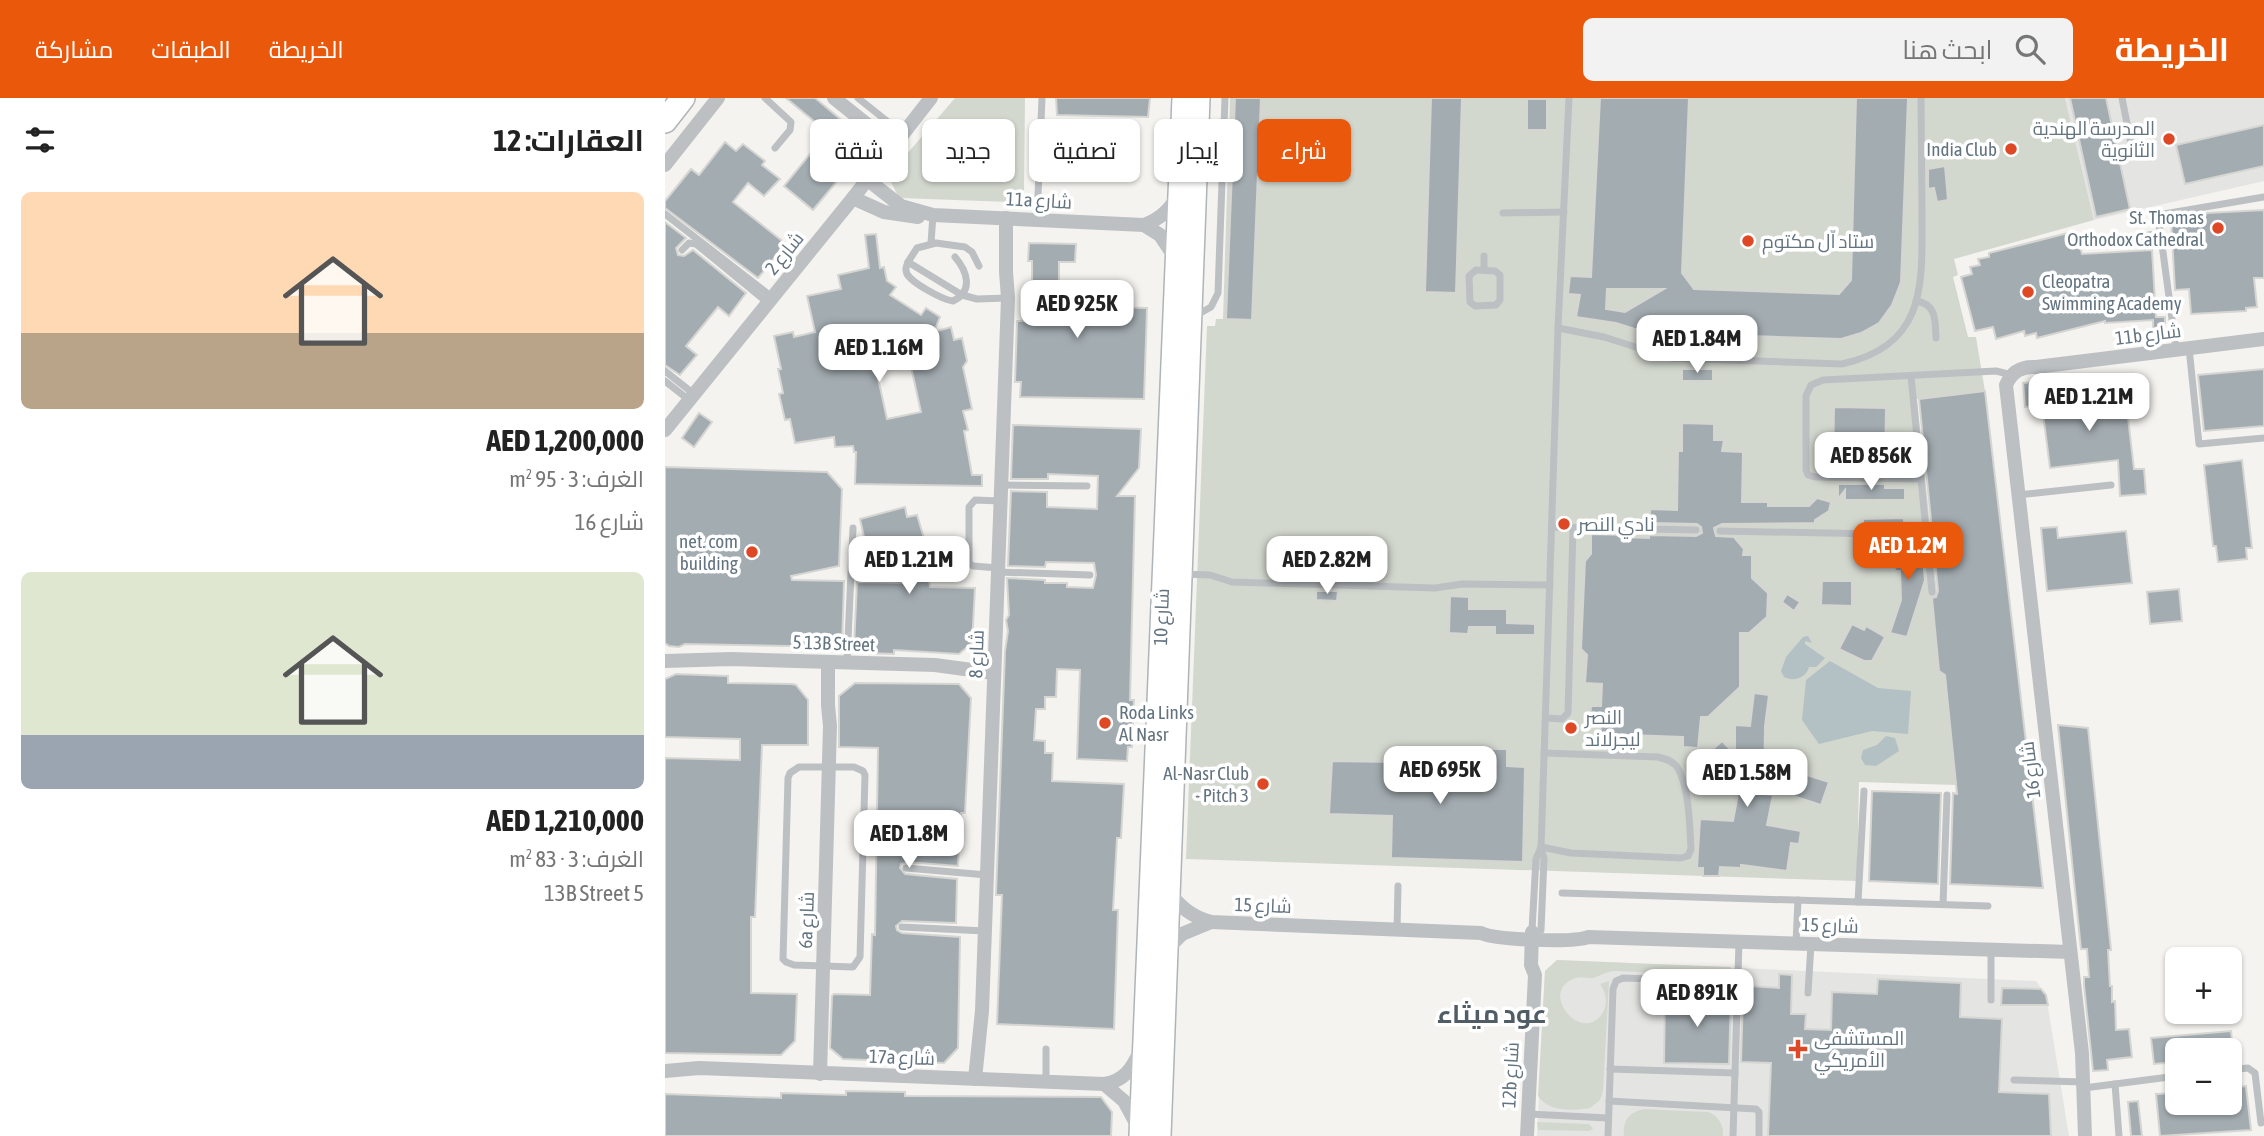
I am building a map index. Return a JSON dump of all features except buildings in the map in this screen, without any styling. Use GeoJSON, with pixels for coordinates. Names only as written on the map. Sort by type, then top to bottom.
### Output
{"type":"FeatureCollection","features":[{"type":"Feature","properties":{"kind":"main road"},"geometry":{"type":"LineString","coordinates":[[665,121],[684,98]]}},
{"type":"Feature","properties":{"kind":"main road","name":"شارع 10"},"geometry":{"type":"LineString","coordinates":[[1147,1135],[1144,1043],[1182,98]]}},
{"type":"Feature","properties":{"kind":"main road","name":"شارع 10"},"geometry":{"type":"LineString","coordinates":[[1147,1135],[1166,950],[1199,98]]}},
{"type":"Feature","properties":{"kind":"street"},"geometry":{"type":"LineString","coordinates":[[665,165],[717,98]]}},
{"type":"Feature","properties":{"kind":"street"},"geometry":{"type":"LineString","coordinates":[[834,98],[866,119]]}},
{"type":"Feature","properties":{"kind":"street","name":"شارع 2"},"geometry":{"type":"LineString","coordinates":[[908,128],[931,98]]}},
{"type":"Feature","properties":{"kind":"street","name":"شارع 2"},"geometry":{"type":"LineString","coordinates":[[665,430],[866,182]]}},
{"type":"Feature","properties":{"kind":"street","name":"11a شارع"},"geometry":{"type":"LineString","coordinates":[[871,182],[901,206],[933,215]]}},
{"type":"Feature","properties":{"kind":"street"},"geometry":{"type":"LineString","coordinates":[[1144,225],[1162,216],[1175,202],[1178,193]]}},
{"type":"Feature","properties":{"kind":"street","name":"11a شارع"},"geometry":{"type":"LineString","coordinates":[[853,198],[894,215],[1144,225]]}},
{"type":"Feature","properties":{"kind":"street","name":"شارع 8"},"geometry":{"type":"LineString","coordinates":[[980,1079],[978,1033],[982,1011],[1008,298],[1006,272],[1011,218]]}},
{"type":"Feature","properties":{"kind":"street"},"geometry":{"type":"LineString","coordinates":[[1144,225],[1160,235],[1176,259]]}},
{"type":"Feature","properties":{"kind":"street","name":"11b شارع"},"geometry":{"type":"LineString","coordinates":[[2014,378],[2036,368],[2264,339]]}},
{"type":"Feature","properties":{"kind":"street","name":"شارع 16"},"geometry":{"type":"LineString","coordinates":[[2014,378],[2008,401],[2070,952],[2083,1085],[2085,1136]]}},
{"type":"Feature","properties":{"kind":"street","name":"5 13B Street"},"geometry":{"type":"LineString","coordinates":[[665,652],[731,659]]}},
{"type":"Feature","properties":{"kind":"street","name":"5 13B Street"},"geometry":{"type":"LineString","coordinates":[[665,661],[731,659],[994,668]]}},
{"type":"Feature","properties":{"kind":"street","name":"6a شارع"},"geometry":{"type":"LineString","coordinates":[[820,1074],[830,726],[828,705],[838,662]]}},
{"type":"Feature","properties":{"kind":"street","name":"شارع 15"},"geometry":{"type":"LineString","coordinates":[[1168,891],[1192,915],[1211,922],[1481,933],[1495,929],[1537,934],[1576,932],[1588,937],[2070,952]]}},
{"type":"Feature","properties":{"kind":"street","name":"شارع 15"},"geometry":{"type":"LineString","coordinates":[[1166,950],[1182,934],[1211,922]]}},
{"type":"Feature","properties":{"kind":"street","name":"12b شارع"},"geometry":{"type":"LineString","coordinates":[[1527,1136],[1535,975],[1531,965],[1537,934]]}},
{"type":"Feature","properties":{"kind":"street"},"geometry":{"type":"LineString","coordinates":[[1104,1084],[1121,1079],[1128,1073],[1144,1043]]}},
{"type":"Feature","properties":{"kind":"street"},"geometry":{"type":"LineString","coordinates":[[665,1062],[699,1068]]}},
{"type":"Feature","properties":{"kind":"street"},"geometry":{"type":"LineString","coordinates":[[665,1070],[699,1068]]}},
{"type":"Feature","properties":{"kind":"street","name":"17a شارع"},"geometry":{"type":"LineString","coordinates":[[699,1068],[1104,1084]]}},
{"type":"Feature","properties":{"kind":"street"},"geometry":{"type":"LineString","coordinates":[[1104,1084],[1117,1093],[1147,1135]]}},
{"type":"Feature","properties":{"kind":"lane"},"geometry":{"type":"LineString","coordinates":[[765,98],[791,122],[790,130],[775,148]]}},
{"type":"Feature","properties":{"kind":"lane"},"geometry":{"type":"LineString","coordinates":[[858,98],[878,119]]}},
{"type":"Feature","properties":{"kind":"lane"},"geometry":{"type":"LineString","coordinates":[[1037,220],[1042,98]]}},
{"type":"Feature","properties":{"kind":"lane"},"geometry":{"type":"LineString","coordinates":[[1191,317],[1211,307],[1218,293],[1225,98]]}},
{"type":"Feature","properties":{"kind":"lane"},"geometry":{"type":"LineString","coordinates":[[1537,934],[1536,859],[1541,847],[1558,328],[1569,98]]}},
{"type":"Feature","properties":{"kind":"lane"},"geometry":{"type":"LineString","coordinates":[[1558,328],[1604,337],[1670,358],[1842,364],[1862,359],[1880,350],[1896,337],[1909,320],[1922,279],[1921,98]]}},
{"type":"Feature","properties":{"kind":"lane"},"geometry":{"type":"LineString","coordinates":[[2122,98],[2131,144]]}},
{"type":"Feature","properties":{"kind":"lane"},"geometry":{"type":"LineString","coordinates":[[2264,197],[2160,213],[2158,217],[2199,444],[2264,438]]}},
{"type":"Feature","properties":{"kind":"lane"},"geometry":{"type":"LineString","coordinates":[[1503,213],[1564,212]]}},
{"type":"Feature","properties":{"kind":"lane"},"geometry":{"type":"LineString","coordinates":[[665,214],[770,300]]}},
{"type":"Feature","properties":{"kind":"lane"},"geometry":{"type":"LineString","coordinates":[[931,243],[933,215]]}},
{"type":"Feature","properties":{"kind":"lane"},"geometry":{"type":"LineString","coordinates":[[2106,243],[2160,233]]}},
{"type":"Feature","properties":{"kind":"lane"},"geometry":{"type":"LineString","coordinates":[[682,250],[689,243],[696,244],[770,300]]}},
{"type":"Feature","properties":{"kind":"lane"},"geometry":{"type":"LineString","coordinates":[[955,257],[966,273],[966,286],[962,295],[953,301],[944,299],[910,278],[906,270],[917,248],[931,243],[965,247],[972,252],[979,265]]}},
{"type":"Feature","properties":{"kind":"lane"},"geometry":{"type":"LineString","coordinates":[[1484,256],[1484,270]]}},
{"type":"Feature","properties":{"kind":"lane"},"geometry":{"type":"LineString","coordinates":[[908,262],[962,295],[977,299],[1008,298]]}},
{"type":"Feature","properties":{"kind":"lane"},"geometry":{"type":"LineString","coordinates":[[1484,270],[1495,271],[1500,275],[1500,300],[1496,305],[1475,306],[1469,299],[1469,276],[1473,271],[1484,270]]}},
{"type":"Feature","properties":{"kind":"lane"},"geometry":{"type":"LineString","coordinates":[[1916,301],[1926,303],[1933,310],[1936,338]]}},
{"type":"Feature","properties":{"kind":"lane"},"geometry":{"type":"LineString","coordinates":[[665,370],[692,397]]}},
{"type":"Feature","properties":{"kind":"lane"},"geometry":{"type":"LineString","coordinates":[[1921,479],[1808,475],[1806,396],[1811,386],[1823,380],[1996,371],[2014,378]]}},
{"type":"Feature","properties":{"kind":"lane"},"geometry":{"type":"LineString","coordinates":[[1910,376],[1932,592]]}},
{"type":"Feature","properties":{"kind":"lane"},"geometry":{"type":"LineString","coordinates":[[665,381],[692,397]]}},
{"type":"Feature","properties":{"kind":"lane"},"geometry":{"type":"LineString","coordinates":[[1001,485],[1087,486]]}},
{"type":"Feature","properties":{"kind":"lane"},"geometry":{"type":"LineString","coordinates":[[2018,495],[2112,485]]}},
{"type":"Feature","properties":{"kind":"lane"},"geometry":{"type":"LineString","coordinates":[[1000,501],[975,500],[969,507],[969,563],[998,570],[1090,575]]}},
{"type":"Feature","properties":{"kind":"lane"},"geometry":{"type":"LineString","coordinates":[[838,662],[853,527]]}},
{"type":"Feature","properties":{"kind":"lane"},"geometry":{"type":"LineString","coordinates":[[1552,527],[1696,530]]}},
{"type":"Feature","properties":{"kind":"lane"},"geometry":{"type":"LineString","coordinates":[[1546,719],[1562,719],[1569,713],[1573,528]]}},
{"type":"Feature","properties":{"kind":"lane"},"geometry":{"type":"LineString","coordinates":[[1720,531],[1927,534]]}},
{"type":"Feature","properties":{"kind":"lane"},"geometry":{"type":"LineString","coordinates":[[1181,573],[1210,575],[1231,582],[1259,583],[1435,588],[1462,584],[1551,585]]}},
{"type":"Feature","properties":{"kind":"lane"},"geometry":{"type":"LineString","coordinates":[[1541,847],[1571,853],[1681,858],[1688,856],[1691,849],[1684,789],[1678,768],[1673,762],[1658,757],[1545,753]]}},
{"type":"Feature","properties":{"kind":"lane"},"geometry":{"type":"LineString","coordinates":[[799,766],[859,768],[866,780],[859,961],[848,968],[824,967],[789,964],[782,955],[788,778],[799,766]]}},
{"type":"Feature","properties":{"kind":"lane"},"geometry":{"type":"LineString","coordinates":[[1858,902],[1864,791]]}},
{"type":"Feature","properties":{"kind":"lane"},"geometry":{"type":"LineString","coordinates":[[1943,904],[1947,795]]}},
{"type":"Feature","properties":{"kind":"lane"},"geometry":{"type":"LineString","coordinates":[[905,868],[987,874]]}},
{"type":"Feature","properties":{"kind":"lane"},"geometry":{"type":"LineString","coordinates":[[1397,930],[1398,887]]}},
{"type":"Feature","properties":{"kind":"lane"},"geometry":{"type":"LineString","coordinates":[[1562,892],[1988,906]]}},
{"type":"Feature","properties":{"kind":"lane"},"geometry":{"type":"LineString","coordinates":[[1798,900],[1808,993]]}},
{"type":"Feature","properties":{"kind":"lane"},"geometry":{"type":"LineString","coordinates":[[902,928],[985,931]]}},
{"type":"Feature","properties":{"kind":"lane"},"geometry":{"type":"LineString","coordinates":[[1733,1136],[1739,942]]}},
{"type":"Feature","properties":{"kind":"lane"},"geometry":{"type":"LineString","coordinates":[[1991,950],[1991,1000]]}},
{"type":"Feature","properties":{"kind":"lane"},"geometry":{"type":"LineString","coordinates":[[1608,1136],[1613,989],[1616,981],[1623,978],[1737,982]]}},
{"type":"Feature","properties":{"kind":"lane"},"geometry":{"type":"LineString","coordinates":[[1046,1049],[1046,1082]]}},
{"type":"Feature","properties":{"kind":"lane"},"geometry":{"type":"LineString","coordinates":[[2242,1069],[2248,1068],[2255,1073],[2261,1122]]}},
{"type":"Feature","properties":{"kind":"lane"},"geometry":{"type":"LineString","coordinates":[[1610,1069],[1735,1073]]}},
{"type":"Feature","properties":{"kind":"lane"},"geometry":{"type":"LineString","coordinates":[[2014,1080],[2083,1085],[2165,1078]]}},
{"type":"Feature","properties":{"kind":"lane"},"geometry":{"type":"LineString","coordinates":[[2115,1084],[2119,1136]]}},
{"type":"Feature","properties":{"kind":"lane"},"geometry":{"type":"LineString","coordinates":[[1609,1101],[1758,1110],[1759,1136]]}},
{"type":"Feature","properties":{"kind":"lane"},"geometry":{"type":"LineString","coordinates":[[1527,1114],[1608,1118]]}},
{"type":"Feature","properties":{"kind":"shaded area"},"geometry":{"type":"Polygon","coordinates":[[[955,98],[1025,98],[1024,190],[1010,202],[899,198],[891,182],[908,182],[908,153],[922,136],[922,182],[1015,182],[1015,119],[937,119],[955,98]]]}},
{"type":"Feature","properties":{"kind":"shaded area","name":"نادي النصر"},"geometry":{"type":"Polygon","coordinates":[[[1230,98],[2065,98],[2094,220],[1954,259],[1958,275],[1953,277],[1968,337],[1976,337],[1985,391],[1917,399],[1938,602],[1933,610],[1939,670],[1945,675],[1956,785],[1859,782],[1857,881],[1186,859],[1207,326],[1215,326],[1216,319],[1223,319],[1227,182],[1243,182],[1243,119],[1229,119],[1230,98]]]}},
{"type":"Feature","properties":{"kind":"shaded area","name":"المدرسة الهندية الثانوية"},"geometry":{"type":"Polygon","coordinates":[[[2065,98],[2264,98],[2264,181],[2094,220],[2065,98]]]}},
{"type":"Feature","properties":{"kind":"shaded area"},"geometry":{"type":"Polygon","coordinates":[[[1808,636],[1812,643],[1805,641],[1805,644],[1825,658],[1816,667],[1809,667],[1799,678],[1784,677],[1781,671],[1786,657],[1803,637],[1808,636]]]}},
{"type":"Feature","properties":{"kind":"shaded area"},"geometry":{"type":"Polygon","coordinates":[[[1830,661],[1878,688],[1911,691],[1908,734],[1872,731],[1819,744],[1802,720],[1806,680],[1830,661]]]}},
{"type":"Feature","properties":{"kind":"shaded area"},"geometry":{"type":"Polygon","coordinates":[[[1886,736],[1895,738],[1899,751],[1876,766],[1865,765],[1861,758],[1863,750],[1877,745],[1886,736]]]}},
{"type":"Feature","properties":{"kind":"shaded area","name":"المستشفى الأمريكي"},"geometry":{"type":"Polygon","coordinates":[[[1557,960],[2036,981],[2046,995],[2069,1136],[1537,1136],[1545,971],[1557,960]]]}},
{"type":"Feature","properties":{"kind":"shaded area"},"geometry":{"type":"Polygon","coordinates":[[[1557,960],[1731,969],[1724,975],[1614,971],[1593,978],[1576,978],[1565,985],[1560,994],[1567,1014],[1586,1023],[1596,1020],[1604,1010],[1605,996],[1600,984],[1609,981],[1603,1091],[1600,1100],[1590,1108],[1569,1110],[1548,1105],[1538,1096],[1545,971],[1557,960]]]}},
{"type":"Feature","properties":{"kind":"shaded area"},"geometry":{"type":"Polygon","coordinates":[[[1644,1109],[1709,1112],[1720,1122],[1723,1136],[1624,1136],[1624,1126],[1628,1118],[1634,1112],[1644,1109]]]}},
{"type":"Feature","properties":{"kind":"shaded area"},"geometry":{"type":"Polygon","coordinates":[[[1537,1122],[1589,1124],[1593,1129],[1538,1130],[1537,1122]]]}},
{"type":"Feature","properties":{"kind":"place","name":"المدرسة الهندية الثانوية"},"geometry":{"type":"Point","coordinates":[2169,139]}},
{"type":"Feature","properties":{"kind":"place","name":"India Club"},"geometry":{"type":"Point","coordinates":[2011,149]}},
{"type":"Feature","properties":{"kind":"place","name":"St. Thomas Orthodox Cathedral"},"geometry":{"type":"Point","coordinates":[2218,228]}},
{"type":"Feature","properties":{"kind":"place","name":"ستاد اّل مكتوم"},"geometry":{"type":"Point","coordinates":[1748,241]}},
{"type":"Feature","properties":{"kind":"place","name":"Cleopatra Swimming Academy"},"geometry":{"type":"Point","coordinates":[2028,292]}},
{"type":"Feature","properties":{"kind":"place","name":"نادي النصر"},"geometry":{"type":"Point","coordinates":[1564,524]}},
{"type":"Feature","properties":{"kind":"place","name":"net. com building"},"geometry":{"type":"Point","coordinates":[752,552]}},
{"type":"Feature","properties":{"kind":"place","name":"Roda Links Al Nasr"},"geometry":{"type":"Point","coordinates":[1105,723]}},
{"type":"Feature","properties":{"kind":"place","name":"النصر ليجرلاند"},"geometry":{"type":"Point","coordinates":[1571,728]}},
{"type":"Feature","properties":{"kind":"place","name":"Al-Nasr Club - Pitch 3"},"geometry":{"type":"Point","coordinates":[1263,784]}},
{"type":"Feature","properties":{"kind":"place","name":"المستشفى الأمريكي"},"geometry":{"type":"Point","coordinates":[1798,1049]}},
{"type":"Feature","properties":{"kind":"district","name":"عود ميثاء"},"geometry":{"type":"Point","coordinates":[1492,1014]}}]}
